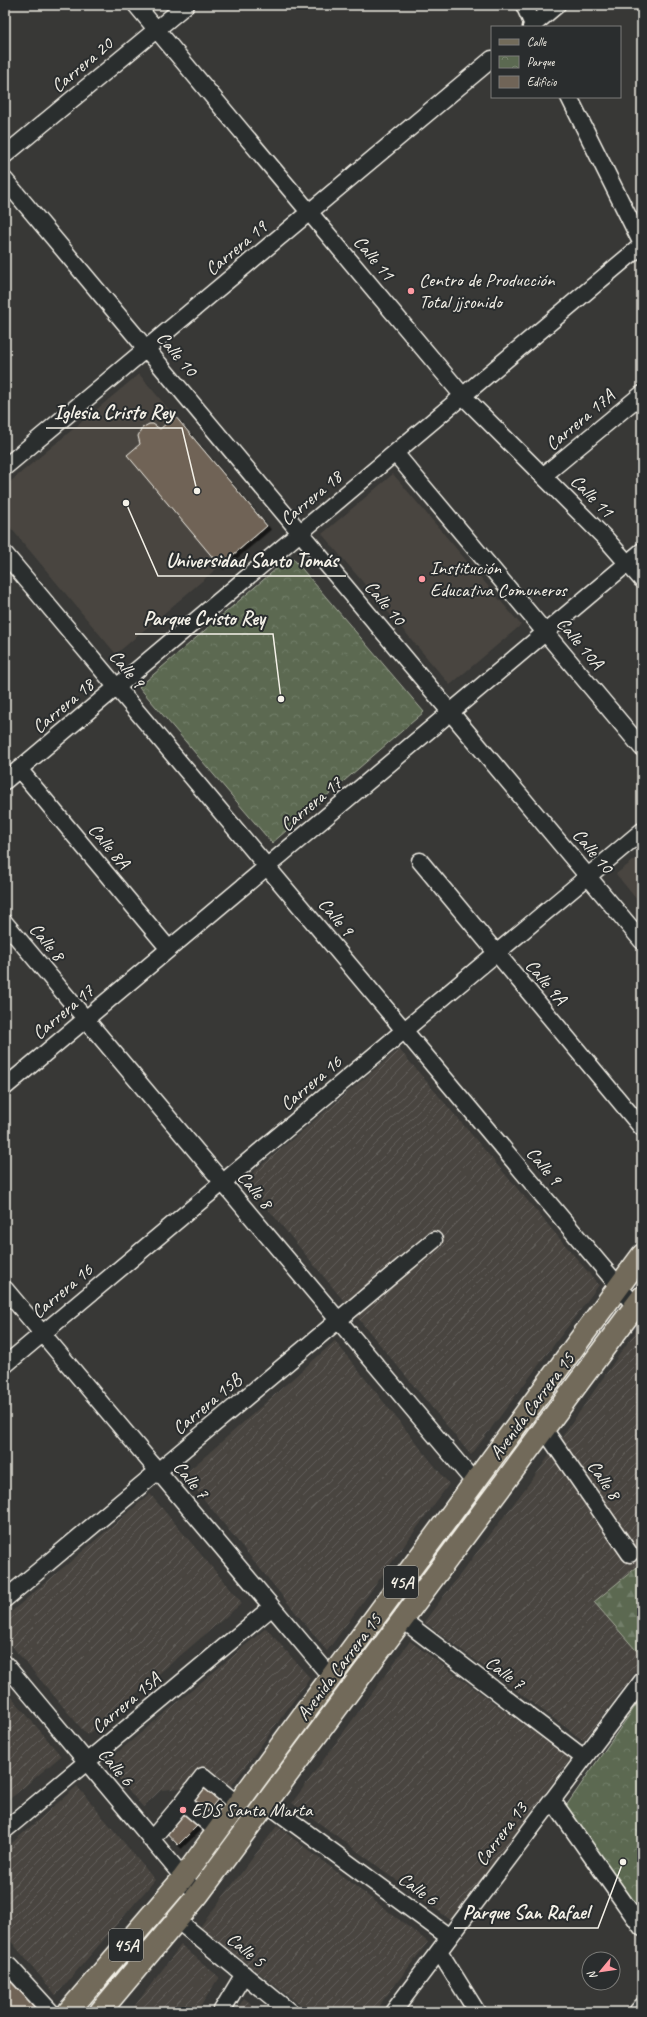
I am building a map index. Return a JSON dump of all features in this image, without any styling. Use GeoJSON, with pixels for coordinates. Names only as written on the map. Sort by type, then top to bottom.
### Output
{"type":"FeatureCollection","features":[{"type":"Feature","properties":{"kind":"main road","name":"Avenida Carrera 15"},"geometry":{"type":"LineString","coordinates":[[68,2012],[183,1878],[642,1255]]}},
{"type":"Feature","properties":{"kind":"main road","name":"Avenida Carrera 15"},"geometry":{"type":"LineString","coordinates":[[100,2012],[198,1895],[639,1302]]}},
{"type":"Feature","properties":{"kind":"street","name":"Calle 11"},"geometry":{"type":"LineString","coordinates":[[136,5],[463,396],[628,563],[642,580]]}},
{"type":"Feature","properties":{"kind":"street","name":"Carrera 20"},"geometry":{"type":"LineString","coordinates":[[5,155],[186,5]]}},
{"type":"Feature","properties":{"kind":"street"},"geometry":{"type":"LineString","coordinates":[[524,5],[533,26],[557,5]]}},
{"type":"Feature","properties":{"kind":"street","name":"Carrera 19"},"geometry":{"type":"LineString","coordinates":[[5,467],[491,60]]}},
{"type":"Feature","properties":{"kind":"street"},"geometry":{"type":"LineString","coordinates":[[569,98],[642,244]]}},
{"type":"Feature","properties":{"kind":"street","name":"Calle 10"},"geometry":{"type":"LineString","coordinates":[[5,180],[642,941]]}},
{"type":"Feature","properties":{"kind":"street","name":"Carrera 18"},"geometry":{"type":"LineString","coordinates":[[5,781],[642,244]]}},
{"type":"Feature","properties":{"kind":"street","name":"Carrera 17A"},"geometry":{"type":"LineString","coordinates":[[543,476],[642,394]]}},
{"type":"Feature","properties":{"kind":"street","name":"Calle 10A"},"geometry":{"type":"LineString","coordinates":[[395,453],[642,748]]}},
{"type":"Feature","properties":{"kind":"street","name":"Carrera 17"},"geometry":{"type":"LineString","coordinates":[[5,1087],[642,551]]}},
{"type":"Feature","properties":{"kind":"street","name":"Calle 9"},"geometry":{"type":"LineString","coordinates":[[5,554],[619,1287],[639,1302]]}},
{"type":"Feature","properties":{"kind":"street","name":"Calle 8A"},"geometry":{"type":"LineString","coordinates":[[19,769],[169,948]]}},
{"type":"Feature","properties":{"kind":"street","name":"Carrera 16"},"geometry":{"type":"LineString","coordinates":[[5,1365],[642,831]]}},
{"type":"Feature","properties":{"kind":"street","name":"Calle 9A"},"geometry":{"type":"LineString","coordinates":[[420,861],[642,1128]]}},
{"type":"Feature","properties":{"kind":"street","name":"Calle 8"},"geometry":{"type":"LineString","coordinates":[[5,923],[475,1483]]}},
{"type":"Feature","properties":{"kind":"street","name":"Carrera 15B"},"geometry":{"type":"LineString","coordinates":[[5,1599],[434,1240]]}},
{"type":"Feature","properties":{"kind":"street","name":"Calle 7"},"geometry":{"type":"LineString","coordinates":[[5,1289],[331,1677]]}},
{"type":"Feature","properties":{"kind":"street","name":"Calle 8"},"geometry":{"type":"LineString","coordinates":[[544,1429],[630,1554]]}},
{"type":"Feature","properties":{"kind":"street","name":"Carrera 15A"},"geometry":{"type":"LineString","coordinates":[[5,1830],[272,1607]]}},
{"type":"Feature","properties":{"kind":"street","name":"Calle 7"},"geometry":{"type":"LineString","coordinates":[[402,1620],[584,1758]]}},
{"type":"Feature","properties":{"kind":"street","name":"Calle 6"},"geometry":{"type":"LineString","coordinates":[[5,1664],[86,1763],[198,1895]]}},
{"type":"Feature","properties":{"kind":"street","name":"Carrera 13"},"geometry":{"type":"LineString","coordinates":[[393,2012],[642,1681]]}},
{"type":"Feature","properties":{"kind":"street"},"geometry":{"type":"LineString","coordinates":[[151,1840],[203,1776],[237,1804]]}},
{"type":"Feature","properties":{"kind":"street"},"geometry":{"type":"LineString","coordinates":[[552,1800],[642,1928]]}},
{"type":"Feature","properties":{"kind":"street"},"geometry":{"type":"LineString","coordinates":[[183,1802],[217,1831]]}},
{"type":"Feature","properties":{"kind":"street","name":"Calle 6"},"geometry":{"type":"LineString","coordinates":[[266,1803],[449,1937]]}},
{"type":"Feature","properties":{"kind":"street","name":"Calle 5"},"geometry":{"type":"LineString","coordinates":[[177,1920],[290,2012]]}},
{"type":"Feature","properties":{"kind":"street"},"geometry":{"type":"LineString","coordinates":[[439,1951],[477,2012]]}},
{"type":"Feature","properties":{"kind":"street"},"geometry":{"type":"LineString","coordinates":[[5,1969],[9,1966],[50,2012]]}},
{"type":"Feature","properties":{"kind":"street"},"geometry":{"type":"LineString","coordinates":[[221,2012],[244,1974]]}},
{"type":"Feature","properties":{"kind":"street"},"geometry":{"type":"LineString","coordinates":[[637,2012],[642,2006]]}},
{"type":"Feature","properties":{"kind":"shaded area"},"geometry":{"type":"Polygon","coordinates":[[[139,374],[267,526],[116,654],[5,521],[5,486],[139,374]]]}},
{"type":"Feature","properties":{"kind":"shaded area","name":"Institución Educativa Comuneros"},"geometry":{"type":"Polygon","coordinates":[[[393,474],[521,625],[450,685],[322,534],[393,474]]]}},
{"type":"Feature","properties":{"kind":"shaded area"},"geometry":{"type":"Polygon","coordinates":[[[642,854],[642,906],[616,874],[642,854]]]}},
{"type":"Feature","properties":{"kind":"shaded area"},"geometry":{"type":"Polygon","coordinates":[[[399,1049],[599,1285],[471,1455],[244,1180],[399,1049]]]}},
{"type":"Feature","properties":{"kind":"shaded area"},"geometry":{"type":"Polygon","coordinates":[[[642,1322],[642,1563],[594,1602],[642,1657],[642,1663],[584,1741],[424,1622],[537,1473],[642,1322]]]}},
{"type":"Feature","properties":{"kind":"shaded area"},"geometry":{"type":"Polygon","coordinates":[[[335,1341],[449,1484],[327,1651],[184,1475],[335,1341]]]}},
{"type":"Feature","properties":{"kind":"shaded area"},"geometry":{"type":"Polygon","coordinates":[[[150,1494],[242,1603],[87,1735],[5,1638],[5,1617],[150,1494]]]}},
{"type":"Feature","properties":{"kind":"shaded area"},"geometry":{"type":"Polygon","coordinates":[[[266,1628],[310,1678],[227,1792],[205,1770],[182,1788],[161,1790],[143,1807],[105,1763],[266,1628]]]}},
{"type":"Feature","properties":{"kind":"shaded area"},"geometry":{"type":"Polygon","coordinates":[[[410,1641],[570,1759],[452,1921],[292,1803],[410,1641]]]}},
{"type":"Feature","properties":{"kind":"shaded area"},"geometry":{"type":"Polygon","coordinates":[[[5,1689],[61,1756],[5,1803],[5,1689]]]}},
{"type":"Feature","properties":{"kind":"shaded area"},"geometry":{"type":"Polygon","coordinates":[[[77,1786],[155,1880],[56,1995],[9,1939],[5,1943],[5,1849],[77,1786]]]}},
{"type":"Feature","properties":{"kind":"shaded area"},"geometry":{"type":"Polygon","coordinates":[[[277,1826],[428,1942],[374,2012],[309,2012],[200,1927],[277,1826]]]}},
{"type":"Feature","properties":{"kind":"shaded area"},"geometry":{"type":"Polygon","coordinates":[[[181,1945],[219,1977],[197,2012],[130,2012],[181,1945]]]}},
{"type":"Feature","properties":{"kind":"shaded area"},"geometry":{"type":"Polygon","coordinates":[[[244,1998],[261,2012],[235,2012],[244,1998]]]}},
{"type":"Feature","properties":{"kind":"green space"},"geometry":{"type":"Polygon","coordinates":[[[291,556],[424,712],[272,843],[139,687],[291,556]]]}},
{"type":"Feature","properties":{"kind":"green space"},"geometry":{"type":"Polygon","coordinates":[[[642,1563],[642,1657],[594,1602],[642,1563]]]}},
{"type":"Feature","properties":{"kind":"green space"},"geometry":{"type":"Polygon","coordinates":[[[639,1701],[642,1715],[642,1918],[566,1806],[639,1701]]]}},
{"type":"Feature","properties":{"kind":"building"},"geometry":{"type":"Polygon","coordinates":[[[175,416],[267,526],[220,566],[127,455],[140,444],[138,436],[142,428],[149,424],[153,424],[160,429],[175,416]]]}},
{"type":"Feature","properties":{"kind":"building"},"geometry":{"type":"Polygon","coordinates":[[[199,1785],[218,1799],[207,1813],[188,1799],[199,1785]]]}},
{"type":"Feature","properties":{"kind":"building"},"geometry":{"type":"Polygon","coordinates":[[[182,1808],[199,1824],[178,1845],[162,1828],[182,1808]]]}},
{"type":"Feature","properties":{"kind":"building"},"geometry":{"type":"Polygon","coordinates":[[[10,1981],[39,2012],[11,2012],[5,2006],[5,1986],[10,1981]]]}},
{"type":"Feature","properties":{"kind":"place","name":"Centro de Producción Total jjsonido"},"geometry":{"type":"Point","coordinates":[411,291]}},
{"type":"Feature","properties":{"kind":"place","name":"Iglesia Cristo Rey"},"geometry":{"type":"Point","coordinates":[197,491]}},
{"type":"Feature","properties":{"kind":"place","name":"Universidad Santo Tomás"},"geometry":{"type":"Point","coordinates":[126,503]}},
{"type":"Feature","properties":{"kind":"place","name":"Institución Educativa Comuneros"},"geometry":{"type":"Point","coordinates":[422,579]}},
{"type":"Feature","properties":{"kind":"place","name":"Parque Cristo Rey"},"geometry":{"type":"Point","coordinates":[281,699]}},
{"type":"Feature","properties":{"kind":"place","name":"EDS Santa Marta"},"geometry":{"type":"Point","coordinates":[183,1810]}},
{"type":"Feature","properties":{"kind":"place","name":"Parque San Rafael"},"geometry":{"type":"Point","coordinates":[623,1862]}}]}
